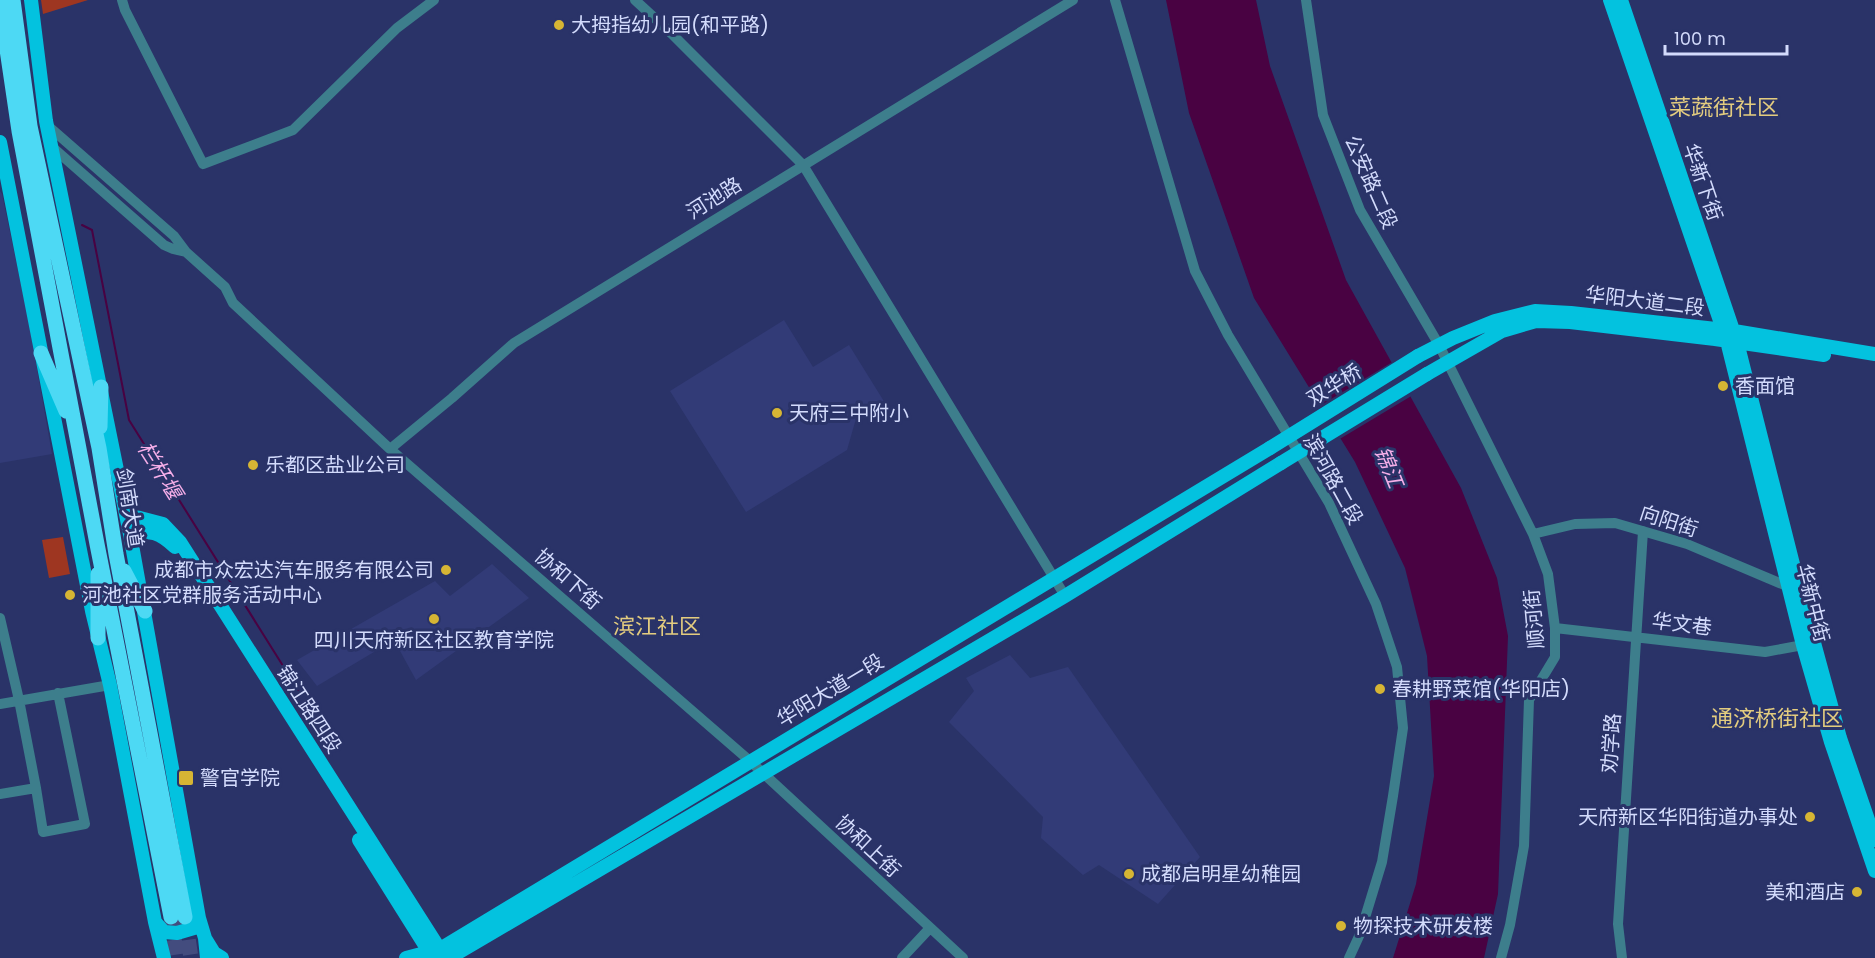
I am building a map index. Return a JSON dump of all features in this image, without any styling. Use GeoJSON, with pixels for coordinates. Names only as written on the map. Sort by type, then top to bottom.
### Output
{"type":"FeatureCollection","features":[{"type":"Feature","properties":{"kind":"highway","name":"剑南大道"},"geometry":{"type":"LineString","coordinates":[[13,0],[30,126],[99,448],[116,554],[185,917]]}},
{"type":"Feature","properties":{"kind":"highway","name":"剑南大道"},"geometry":{"type":"LineString","coordinates":[[0,2],[19,131],[98,543],[185,917]]}},
{"type":"Feature","properties":{"kind":"highway"},"geometry":{"type":"LineString","coordinates":[[42,353],[77,437]]}},
{"type":"Feature","properties":{"kind":"highway"},"geometry":{"type":"LineString","coordinates":[[99,448],[101,387]]}},
{"type":"Feature","properties":{"kind":"highway"},"geometry":{"type":"LineString","coordinates":[[98,543],[98,638]]}},
{"type":"Feature","properties":{"kind":"highway"},"geometry":{"type":"LineString","coordinates":[[116,554],[145,611]]}},
{"type":"Feature","properties":{"kind":"main road"},"geometry":{"type":"LineString","coordinates":[[30,0],[47,125],[145,611],[185,917],[194,928],[177,933],[164,932],[155,922]]}},
{"type":"Feature","properties":{"kind":"main road"},"geometry":{"type":"LineString","coordinates":[[1610,0],[1730,336]]}},
{"type":"Feature","properties":{"kind":"main road","name":"华新下街"},"geometry":{"type":"LineString","coordinates":[[1621,0],[1730,336]]}},
{"type":"Feature","properties":{"kind":"main road"},"geometry":{"type":"LineString","coordinates":[[0,142],[98,638],[110,685],[155,922],[164,957]]}},
{"type":"Feature","properties":{"kind":"main road","name":"华阳大道二段"},"geometry":{"type":"LineString","coordinates":[[1418,356],[1495,321],[1535,311],[1571,313],[1875,354]]}},
{"type":"Feature","properties":{"kind":"main road","name":"华阳大道二段"},"geometry":{"type":"LineString","coordinates":[[1281,463],[1466,350],[1502,331],[1536,321],[1730,336],[1875,363]]}},
{"type":"Feature","properties":{"kind":"main road","name":"华新中街"},"geometry":{"type":"LineString","coordinates":[[1730,336],[1803,645],[1831,742],[1875,871]]}},
{"type":"Feature","properties":{"kind":"main road","name":"华新中街"},"geometry":{"type":"LineString","coordinates":[[1730,336],[1840,738],[1875,840]]}},
{"type":"Feature","properties":{"kind":"main road","name":"双华桥"},"geometry":{"type":"LineString","coordinates":[[1270,448],[1418,356]]}},
{"type":"Feature","properties":{"kind":"main road","name":"华阳大道一段"},"geometry":{"type":"LineString","coordinates":[[440,955],[750,761],[1270,448]]}},
{"type":"Feature","properties":{"kind":"main road","name":"华阳大道一段"},"geometry":{"type":"LineString","coordinates":[[406,958],[440,955],[764,774],[1065,596],[1281,463]]}},
{"type":"Feature","properties":{"kind":"main road","name":"锦江路四段"},"geometry":{"type":"LineString","coordinates":[[127,516],[163,524],[180,542],[440,955]]}},
{"type":"Feature","properties":{"kind":"main road","name":"锦江路四段"},"geometry":{"type":"LineString","coordinates":[[130,534],[147,531],[164,537],[177,550],[440,955]]}},
{"type":"Feature","properties":{"kind":"main road"},"geometry":{"type":"LineString","coordinates":[[185,917],[205,938],[214,952],[222,958]]}},
{"type":"Feature","properties":{"kind":"main road"},"geometry":{"type":"LineString","coordinates":[[205,938],[207,958]]}},
{"type":"Feature","properties":{"kind":"street"},"geometry":{"type":"LineString","coordinates":[[122,0],[203,164],[293,130],[397,28],[434,0]]}},
{"type":"Feature","properties":{"kind":"street"},"geometry":{"type":"LineString","coordinates":[[634,0],[672,34],[803,165],[1065,596]]}},
{"type":"Feature","properties":{"kind":"street","name":"河池路"},"geometry":{"type":"LineString","coordinates":[[390,449],[514,343],[1073,0]]}},
{"type":"Feature","properties":{"kind":"street","name":"滨河路二段"},"geometry":{"type":"LineString","coordinates":[[1115,0],[1195,271],[1228,335],[1329,503],[1376,604],[1396,667],[1403,728],[1394,796],[1383,861],[1360,934],[1349,958]]}},
{"type":"Feature","properties":{"kind":"street","name":"公安路二段"},"geometry":{"type":"LineString","coordinates":[[1306,0],[1323,115],[1360,210],[1448,363]]}},
{"type":"Feature","properties":{"kind":"street"},"geometry":{"type":"LineString","coordinates":[[47,125],[174,236],[186,252]]}},
{"type":"Feature","properties":{"kind":"street"},"geometry":{"type":"LineString","coordinates":[[51,146],[164,244],[186,252]]}},
{"type":"Feature","properties":{"kind":"street","name":"协和下街"},"geometry":{"type":"LineString","coordinates":[[186,252],[225,287],[233,303],[390,449],[750,761]]}},
{"type":"Feature","properties":{"kind":"street","name":"顺河街"},"geometry":{"type":"LineString","coordinates":[[1448,363],[1533,534],[1548,574],[1555,628],[1555,657],[1529,700],[1524,846],[1510,925],[1501,958]]}},
{"type":"Feature","properties":{"kind":"street","name":"向阳街"},"geometry":{"type":"LineString","coordinates":[[1533,534],[1575,524],[1615,523],[1687,544],[1789,587]]}},
{"type":"Feature","properties":{"kind":"street","name":"劝学路"},"geometry":{"type":"LineString","coordinates":[[1622,958],[1618,924],[1643,531]]}},
{"type":"Feature","properties":{"kind":"street"},"geometry":{"type":"LineString","coordinates":[[0,618],[19,700],[43,832],[85,824],[58,693]]}},
{"type":"Feature","properties":{"kind":"street","name":"华文巷"},"geometry":{"type":"LineString","coordinates":[[1555,628],[1765,652],[1803,645]]}},
{"type":"Feature","properties":{"kind":"street"},"geometry":{"type":"LineString","coordinates":[[0,704],[110,685]]}},
{"type":"Feature","properties":{"kind":"street","name":"协和上街"},"geometry":{"type":"LineString","coordinates":[[750,761],[963,958]]}},
{"type":"Feature","properties":{"kind":"street"},"geometry":{"type":"LineString","coordinates":[[0,794],[36,788]]}},
{"type":"Feature","properties":{"kind":"street"},"geometry":{"type":"LineString","coordinates":[[902,958],[930,928]]}},
{"type":"Feature","properties":{"kind":"shaded area"},"geometry":{"type":"Polygon","coordinates":[[[41,0],[88,0],[43,14],[41,0]]]}},
{"type":"Feature","properties":{"kind":"shaded area"},"geometry":{"type":"Polygon","coordinates":[[[0,191],[28,318],[52,454],[0,463],[0,191]]]}},
{"type":"Feature","properties":{"kind":"shaded area","name":"天府三中附小"},"geometry":{"type":"Polygon","coordinates":[[[784,320],[813,367],[849,345],[885,403],[855,422],[847,450],[746,512],[670,391],[784,320]]]}},
{"type":"Feature","properties":{"kind":"shaded area"},"geometry":{"type":"Polygon","coordinates":[[[63,537],[70,574],[49,578],[42,540],[63,537]]]}},
{"type":"Feature","properties":{"kind":"shaded area","name":"四川天府新区社区教育学院"},"geometry":{"type":"Polygon","coordinates":[[[492,564],[529,598],[416,680],[394,640],[317,686],[297,660],[435,581],[450,596],[492,564]]]}},
{"type":"Feature","properties":{"kind":"shaded area"},"geometry":{"type":"Polygon","coordinates":[[[1010,655],[1030,678],[1068,667],[1200,857],[1158,904],[1099,865],[1083,875],[1041,838],[1043,817],[949,722],[974,691],[966,678],[1010,655]]]}},
{"type":"Feature","properties":{"kind":"water","name":"锦江"},"geometry":{"type":"Polygon","coordinates":[[[1166,0],[1256,0],[1270,66],[1346,280],[1461,488],[1497,578],[1508,636],[1498,894],[1484,958],[1393,958],[1416,884],[1434,776],[1427,656],[1405,568],[1355,462],[1254,298],[1189,113],[1166,0]]]}},
{"type":"Feature","properties":{"kind":"pier"},"geometry":{"type":"Polygon","coordinates":[[[1394,361],[1413,395],[1338,440],[1318,407],[1394,361]]]}},
{"type":"Feature","properties":{"kind":"waterway","name":"栏杆堰"},"geometry":{"type":"LineString","coordinates":[[82,225],[92,230],[129,420],[300,693]]}},
{"type":"Feature","properties":{"kind":"tunnel"},"geometry":{"type":"LineString","coordinates":[[171,917],[177,958]]}},
{"type":"Feature","properties":{"kind":"tunnel"},"geometry":{"type":"LineString","coordinates":[[185,917],[191,958]]}},
{"type":"Feature","properties":{"kind":"place","name":"大拇指幼儿园(和平路)"},"geometry":{"type":"Point","coordinates":[559,25]}},
{"type":"Feature","properties":{"kind":"place","name":"香面馆"},"geometry":{"type":"Point","coordinates":[1723,386]}},
{"type":"Feature","properties":{"kind":"place","name":"天府三中附小"},"geometry":{"type":"Point","coordinates":[777,413]}},
{"type":"Feature","properties":{"kind":"place","name":"乐都区盐业公司"},"geometry":{"type":"Point","coordinates":[253,465]}},
{"type":"Feature","properties":{"kind":"place","name":"成都市众宏达汽车服务有限公司"},"geometry":{"type":"Point","coordinates":[446,570]}},
{"type":"Feature","properties":{"kind":"place","name":"河池社区党群服务活动中心"},"geometry":{"type":"Point","coordinates":[70,595]}},
{"type":"Feature","properties":{"kind":"place","name":"四川天府新区社区教育学院"},"geometry":{"type":"Point","coordinates":[434,619]}},
{"type":"Feature","properties":{"kind":"place","name":"春耕野菜馆(华阳店)"},"geometry":{"type":"Point","coordinates":[1380,689]}},
{"type":"Feature","properties":{"kind":"place","name":"警官学院"},"geometry":{"type":"Point","coordinates":[186,778]}},
{"type":"Feature","properties":{"kind":"place","name":"天府新区华阳街道办事处"},"geometry":{"type":"Point","coordinates":[1810,817]}},
{"type":"Feature","properties":{"kind":"place","name":"成都启明星幼稚园"},"geometry":{"type":"Point","coordinates":[1129,874]}},
{"type":"Feature","properties":{"kind":"place","name":"美和酒店"},"geometry":{"type":"Point","coordinates":[1857,892]}},
{"type":"Feature","properties":{"kind":"place","name":"物探技术研发楼"},"geometry":{"type":"Point","coordinates":[1341,926]}},
{"type":"Feature","properties":{"kind":"district","name":"菜蔬街社区"},"geometry":{"type":"Point","coordinates":[1724,107]}},
{"type":"Feature","properties":{"kind":"district","name":"滨江社区"},"geometry":{"type":"Point","coordinates":[657,626]}},
{"type":"Feature","properties":{"kind":"district","name":"通济桥街社区"},"geometry":{"type":"Point","coordinates":[1777,718]}}]}
